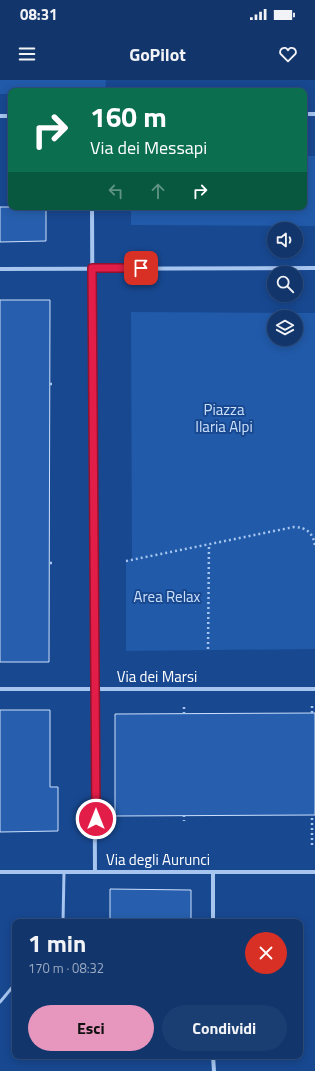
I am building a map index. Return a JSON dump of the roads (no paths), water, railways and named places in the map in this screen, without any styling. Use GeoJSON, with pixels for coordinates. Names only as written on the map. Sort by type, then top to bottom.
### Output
{"type":"FeatureCollection","features":[{"type":"Feature","properties":{"kind":"street"},"geometry":{"type":"LineString","coordinates":[[92,210],[96,872]]}},
{"type":"Feature","properties":{"kind":"street"},"geometry":{"type":"LineString","coordinates":[[0,269],[315,268]]}},
{"type":"Feature","properties":{"kind":"street","name":"Via dei Marsi"},"geometry":{"type":"LineString","coordinates":[[0,689],[315,689]]}},
{"type":"Feature","properties":{"kind":"street","name":"Via degli Aurunci"},"geometry":{"type":"LineString","coordinates":[[0,872],[315,872]]}},
{"type":"Feature","properties":{"kind":"street"},"geometry":{"type":"LineString","coordinates":[[213,872],[213,919]]}},
{"type":"Feature","properties":{"kind":"street"},"geometry":{"type":"LineString","coordinates":[[214,1059],[214,1071]]}},
{"type":"Feature","properties":{"kind":"lane"},"geometry":{"type":"LineString","coordinates":[[63,919],[64,872]]}},
{"type":"Feature","properties":{"kind":"lane"},"geometry":{"type":"LineString","coordinates":[[0,1002],[12,988]]}},
{"type":"Feature","properties":{"kind":"park label","name":"Piazza Ilaria Alpi"},"geometry":{"type":"Point","coordinates":[224,418]}},
{"type":"Feature","properties":{"kind":"park label","name":"Area Relax"},"geometry":{"type":"Point","coordinates":[167,597]}}]}
